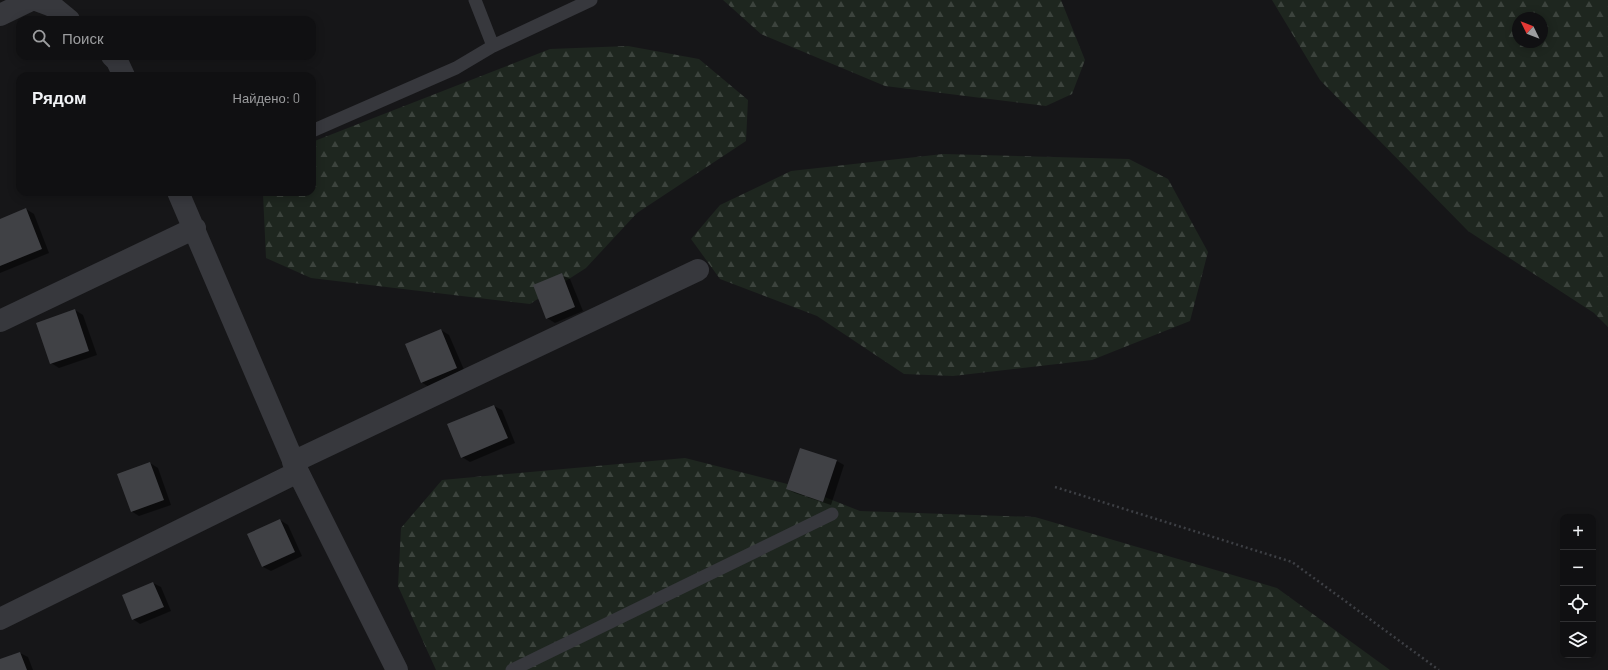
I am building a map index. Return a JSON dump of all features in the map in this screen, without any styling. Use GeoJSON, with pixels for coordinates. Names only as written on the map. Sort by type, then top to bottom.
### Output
{"type":"FeatureCollection","features":[{"type":"Feature","properties":{"kind":"street"},"geometry":{"type":"LineString","coordinates":[[0,15],[31,0]]}},
{"type":"Feature","properties":{"kind":"street"},"geometry":{"type":"LineString","coordinates":[[49,2],[65,16]]}},
{"type":"Feature","properties":{"kind":"street"},"geometry":{"type":"LineString","coordinates":[[116,60],[122,72]]}},
{"type":"Feature","properties":{"kind":"street"},"geometry":{"type":"LineString","coordinates":[[180,196],[195,228],[296,467],[397,670]]}},
{"type":"Feature","properties":{"kind":"street"},"geometry":{"type":"LineString","coordinates":[[0,321],[195,228]]}},
{"type":"Feature","properties":{"kind":"street"},"geometry":{"type":"LineString","coordinates":[[0,619],[296,467],[698,270]]}},
{"type":"Feature","properties":{"kind":"lane"},"geometry":{"type":"LineString","coordinates":[[475,0],[493,46]]}},
{"type":"Feature","properties":{"kind":"lane"},"geometry":{"type":"LineString","coordinates":[[316,129],[456,68],[493,46],[591,0]]}},
{"type":"Feature","properties":{"kind":"lane"},"geometry":{"type":"LineString","coordinates":[[512,670],[832,514]]}},
{"type":"Feature","properties":{"kind":"path"},"geometry":{"type":"LineString","coordinates":[[1054,487],[1292,562],[1439,670]]}},
{"type":"Feature","properties":{"kind":"green space"},"geometry":{"type":"Polygon","coordinates":[[[723,0],[1061,0],[1085,60],[1072,94],[1046,106],[885,86],[761,34],[723,0]]]}},
{"type":"Feature","properties":{"kind":"green space"},"geometry":{"type":"Polygon","coordinates":[[[1272,0],[1608,0],[1608,327],[1594,313],[1468,231],[1320,80],[1272,0]]]}},
{"type":"Feature","properties":{"kind":"green space"},"geometry":{"type":"Polygon","coordinates":[[[628,46],[699,59],[748,100],[746,141],[637,213],[586,268],[530,304],[311,278],[266,258],[263,196],[316,196],[316,140],[550,49],[628,46]]]}},
{"type":"Feature","properties":{"kind":"green space"},"geometry":{"type":"Polygon","coordinates":[[[943,154],[1129,159],[1168,179],[1208,252],[1190,321],[1092,360],[953,376],[904,374],[817,316],[720,279],[691,239],[720,205],[791,171],[943,154]]]}},
{"type":"Feature","properties":{"kind":"green space"},"geometry":{"type":"Polygon","coordinates":[[[685,458],[799,487],[860,511],[1035,517],[1277,588],[1390,670],[436,670],[398,586],[401,528],[442,480],[685,458]]]}},
{"type":"Feature","properties":{"kind":"building"},"geometry":{"type":"Polygon","coordinates":[[[26,208],[42,249],[0,266],[0,219],[26,208]]]}},
{"type":"Feature","properties":{"kind":"building"},"geometry":{"type":"Polygon","coordinates":[[[562,273],[575,307],[546,319],[533,285],[562,273]]]}},
{"type":"Feature","properties":{"kind":"building"},"geometry":{"type":"Polygon","coordinates":[[[75,309],[89,351],[50,364],[36,323],[75,309]]]}},
{"type":"Feature","properties":{"kind":"building"},"geometry":{"type":"Polygon","coordinates":[[[441,329],[457,368],[421,383],[405,344],[441,329]]]}},
{"type":"Feature","properties":{"kind":"building"},"geometry":{"type":"Polygon","coordinates":[[[494,405],[508,438],[461,458],[447,424],[494,405]]]}},
{"type":"Feature","properties":{"kind":"building"},"geometry":{"type":"Polygon","coordinates":[[[800,448],[837,460],[823,502],[786,489],[800,448]]]}},
{"type":"Feature","properties":{"kind":"building"},"geometry":{"type":"Polygon","coordinates":[[[150,462],[164,500],[131,512],[117,474],[150,462]]]}},
{"type":"Feature","properties":{"kind":"building"},"geometry":{"type":"Polygon","coordinates":[[[280,519],[295,552],[262,567],[247,534],[280,519]]]}},
{"type":"Feature","properties":{"kind":"building"},"geometry":{"type":"Polygon","coordinates":[[[153,582],[164,607],[132,620],[122,595],[153,582]]]}},
{"type":"Feature","properties":{"kind":"building"},"geometry":{"type":"Polygon","coordinates":[[[20,652],[27,670],[0,670],[0,659],[20,652]]]}}]}
